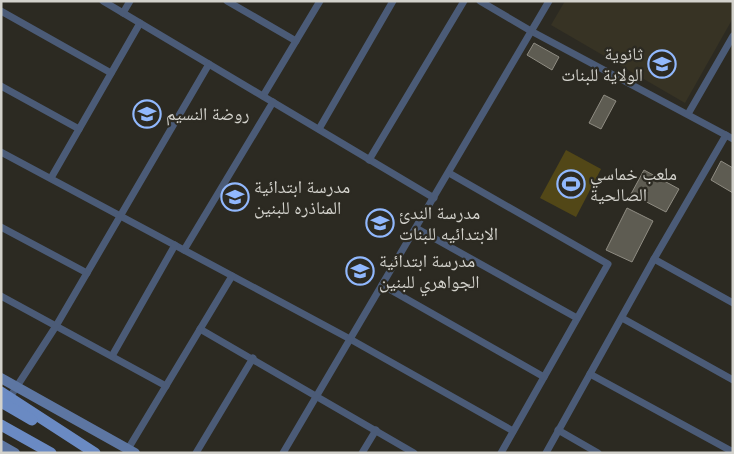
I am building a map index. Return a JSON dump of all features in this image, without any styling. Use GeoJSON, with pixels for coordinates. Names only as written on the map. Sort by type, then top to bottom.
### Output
{"type":"FeatureCollection","features":[{"type":"Feature","properties":{"kind":"main road"},"geometry":{"type":"LineString","coordinates":[[4,397],[90,453]]}},
{"type":"Feature","properties":{"kind":"main road"},"geometry":{"type":"LineString","coordinates":[[4,397],[95,453]]}},
{"type":"Feature","properties":{"kind":"main road"},"geometry":{"type":"LineString","coordinates":[[1,425],[51,453]]}},
{"type":"Feature","properties":{"kind":"main road"},"geometry":{"type":"LineString","coordinates":[[1,434],[39,453]]}},
{"type":"Feature","properties":{"kind":"street"},"geometry":{"type":"LineString","coordinates":[[103,1],[434,198]]}},
{"type":"Feature","properties":{"kind":"street"},"geometry":{"type":"LineString","coordinates":[[123,13],[130,1]]}},
{"type":"Feature","properties":{"kind":"street"},"geometry":{"type":"LineString","coordinates":[[227,1],[296,41]]}},
{"type":"Feature","properties":{"kind":"street"},"geometry":{"type":"LineString","coordinates":[[263,96],[320,1]]}},
{"type":"Feature","properties":{"kind":"street"},"geometry":{"type":"LineString","coordinates":[[319,129],[393,1]]}},
{"type":"Feature","properties":{"kind":"street"},"geometry":{"type":"LineString","coordinates":[[370,160],[464,1]]}},
{"type":"Feature","properties":{"kind":"street"},"geometry":{"type":"LineString","coordinates":[[480,1],[531,31],[729,137],[654,259],[546,453]]}},
{"type":"Feature","properties":{"kind":"street"},"geometry":{"type":"LineString","coordinates":[[283,453],[549,1]]}},
{"type":"Feature","properties":{"kind":"street"},"geometry":{"type":"LineString","coordinates":[[1,11],[111,73]]}},
{"type":"Feature","properties":{"kind":"street"},"geometry":{"type":"LineString","coordinates":[[51,178],[140,23]]}},
{"type":"Feature","properties":{"kind":"street"},"geometry":{"type":"LineString","coordinates":[[688,114],[733,36]]}},
{"type":"Feature","properties":{"kind":"street"},"geometry":{"type":"LineString","coordinates":[[4,397],[17,387],[56,326],[209,64]]}},
{"type":"Feature","properties":{"kind":"street"},"geometry":{"type":"LineString","coordinates":[[1,86],[79,129]]}},
{"type":"Feature","properties":{"kind":"street"},"geometry":{"type":"LineString","coordinates":[[184,250],[273,102]]}},
{"type":"Feature","properties":{"kind":"street"},"geometry":{"type":"LineString","coordinates":[[1,152],[350,339],[513,431]]}},
{"type":"Feature","properties":{"kind":"street"},"geometry":{"type":"LineString","coordinates":[[449,173],[608,264],[501,453]]}},
{"type":"Feature","properties":{"kind":"street"},"geometry":{"type":"LineString","coordinates":[[1,227],[87,273]]}},
{"type":"Feature","properties":{"kind":"street"},"geometry":{"type":"LineString","coordinates":[[416,228],[576,318]]}},
{"type":"Feature","properties":{"kind":"street"},"geometry":{"type":"LineString","coordinates":[[112,356],[175,245]]}},
{"type":"Feature","properties":{"kind":"street"},"geometry":{"type":"LineString","coordinates":[[654,259],[733,303]]}},
{"type":"Feature","properties":{"kind":"street"},"geometry":{"type":"LineString","coordinates":[[1,378],[131,451],[166,386],[232,276]]}},
{"type":"Feature","properties":{"kind":"street"},"geometry":{"type":"LineString","coordinates":[[382,285],[544,377]]}},
{"type":"Feature","properties":{"kind":"street"},"geometry":{"type":"LineString","coordinates":[[1,296],[166,386]]}},
{"type":"Feature","properties":{"kind":"street"},"geometry":{"type":"LineString","coordinates":[[622,318],[733,380]]}},
{"type":"Feature","properties":{"kind":"street"},"geometry":{"type":"LineString","coordinates":[[200,329],[414,453]]}},
{"type":"Feature","properties":{"kind":"street"},"geometry":{"type":"LineString","coordinates":[[196,453],[253,358]]}},
{"type":"Feature","properties":{"kind":"street"},"geometry":{"type":"LineString","coordinates":[[590,374],[733,452]]}},
{"type":"Feature","properties":{"kind":"street"},"geometry":{"type":"LineString","coordinates":[[362,453],[376,430]]}},
{"type":"Feature","properties":{"kind":"street"},"geometry":{"type":"LineString","coordinates":[[558,430],[598,453]]}},
{"type":"Feature","properties":{"kind":"street"},"geometry":{"type":"LineString","coordinates":[[1,445],[15,453]]}},
{"type":"Feature","properties":{"kind":"shaded area","name":"ثانوية الولاية للبنات"},"geometry":{"type":"Polygon","coordinates":[[[565,1],[733,1],[733,18],[685,103],[551,25],[565,1]]]}},
{"type":"Feature","properties":{"kind":"shaded area","name":"ملعب خماسي الصالحية"},"geometry":{"type":"Polygon","coordinates":[[[566,150],[601,169],[576,217],[540,198],[566,150]]]}},
{"type":"Feature","properties":{"kind":"building"},"geometry":{"type":"Polygon","coordinates":[[[534,43],[559,57],[552,70],[527,55],[534,43]]]}},
{"type":"Feature","properties":{"kind":"building"},"geometry":{"type":"Polygon","coordinates":[[[604,95],[616,101],[601,129],[589,123],[604,95]]]}},
{"type":"Feature","properties":{"kind":"building"},"geometry":{"type":"Polygon","coordinates":[[[721,161],[733,168],[733,193],[711,180],[721,161]]]}},
{"type":"Feature","properties":{"kind":"building"},"geometry":{"type":"Polygon","coordinates":[[[644,170],[679,189],[666,212],[631,194],[644,170]]]}},
{"type":"Feature","properties":{"kind":"building"},"geometry":{"type":"Polygon","coordinates":[[[627,208],[653,221],[632,262],[606,250],[627,208]]]}},
{"type":"Feature","properties":{"kind":"place","name":"ثانوية الولاية للبنات"},"geometry":{"type":"Point","coordinates":[662,64]}},
{"type":"Feature","properties":{"kind":"place","name":"روضة النسيم"},"geometry":{"type":"Point","coordinates":[147,114]}},
{"type":"Feature","properties":{"kind":"place","name":"ملعب خماسي الصالحية"},"geometry":{"type":"Point","coordinates":[571,184]}},
{"type":"Feature","properties":{"kind":"place","name":"مدرسة ابتدائية المناذره للبنين"},"geometry":{"type":"Point","coordinates":[235,197]}},
{"type":"Feature","properties":{"kind":"place","name":"مدرسة الندئ الابتدائيه للبنات"},"geometry":{"type":"Point","coordinates":[380,223]}},
{"type":"Feature","properties":{"kind":"place","name":"مدرسة ابتدائية الجواهري للبنين"},"geometry":{"type":"Point","coordinates":[360,271]}}]}
